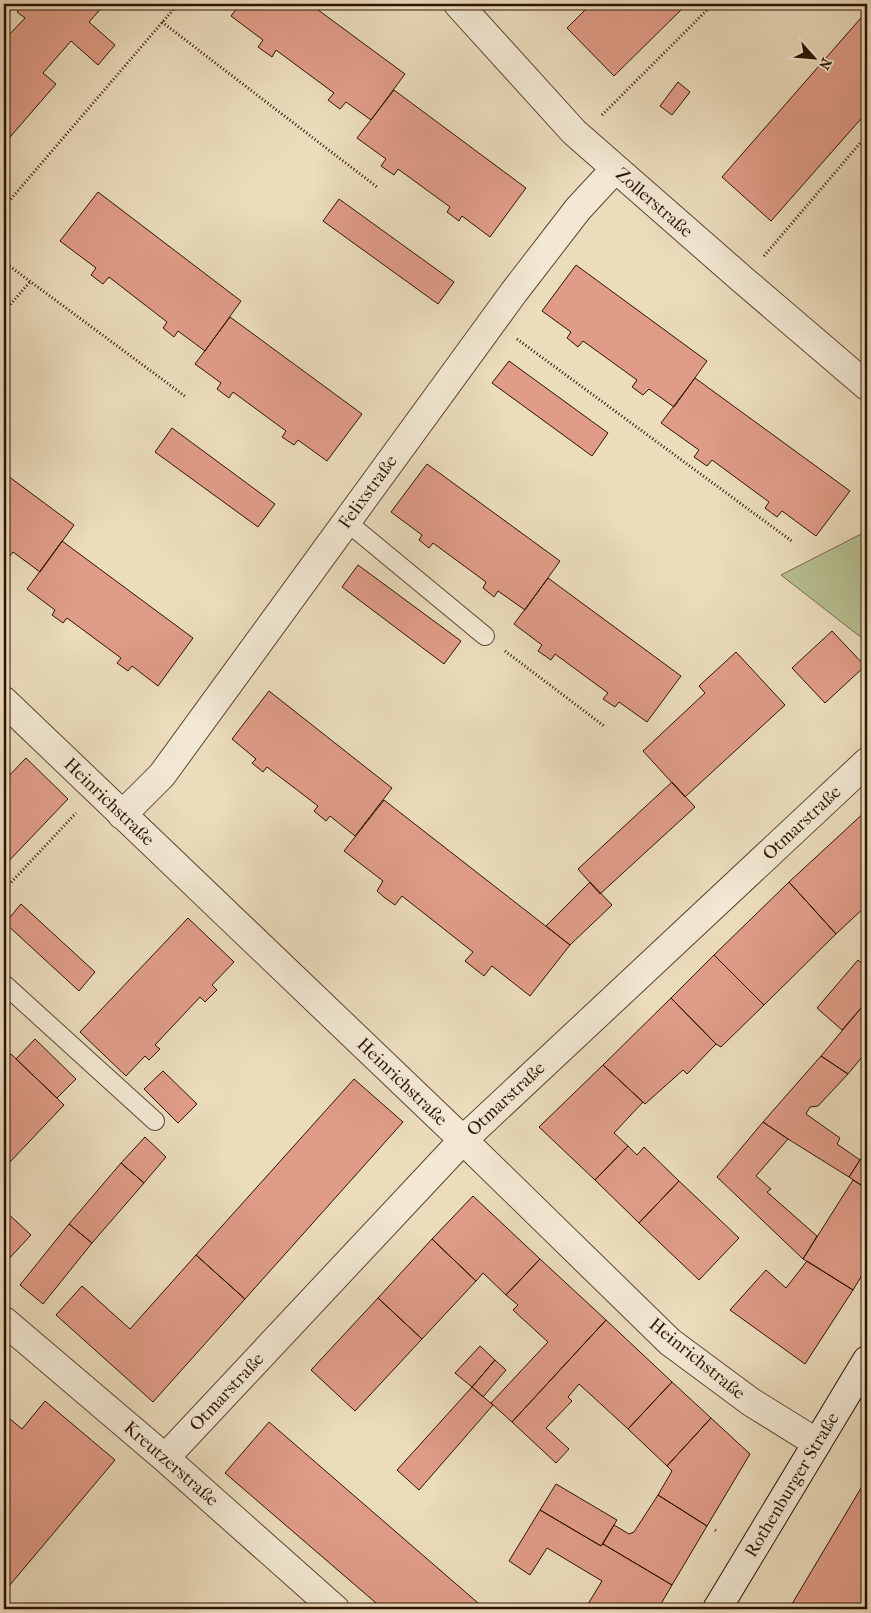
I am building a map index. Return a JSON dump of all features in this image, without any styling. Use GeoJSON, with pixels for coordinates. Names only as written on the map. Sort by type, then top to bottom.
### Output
{"type":"FeatureCollection","features":[{"type":"Feature","properties":{"kind":"street","name":"Zollerstraße"},"geometry":{"type":"LineString","coordinates":[[458,4],[580,137],[867,386]]}},
{"type":"Feature","properties":{"kind":"street","name":"Felixstraße"},"geometry":{"type":"LineString","coordinates":[[122,815],[162,775],[493,321],[578,209],[615,169]]}},
{"type":"Feature","properties":{"kind":"street","name":"Heinrichstraße"},"geometry":{"type":"LineString","coordinates":[[4,701],[670,1342],[750,1402],[816,1443]]}},
{"type":"Feature","properties":{"kind":"street","name":"Otmarstraße"},"geometry":{"type":"LineString","coordinates":[[165,1458],[462,1140],[867,762]]}},
{"type":"Feature","properties":{"kind":"street","name":"Kreutzerstraße"},"geometry":{"type":"LineString","coordinates":[[4,1320],[165,1458],[335,1609]]}},
{"type":"Feature","properties":{"kind":"street","name":"Rothenburger Straße"},"geometry":{"type":"LineString","coordinates":[[716,1609],[867,1360]]}},
{"type":"Feature","properties":{"kind":"lane"},"geometry":{"type":"LineString","coordinates":[[347,522],[485,636]]}},
{"type":"Feature","properties":{"kind":"lane"},"geometry":{"type":"LineString","coordinates":[[4,984],[155,1121]]}},
{"type":"Feature","properties":{"kind":"path"},"geometry":{"type":"LineString","coordinates":[[4,207],[178,4]]}},
{"type":"Feature","properties":{"kind":"path"},"geometry":{"type":"LineString","coordinates":[[580,137],[713,4]]}},
{"type":"Feature","properties":{"kind":"path"},"geometry":{"type":"LineString","coordinates":[[162,22],[377,187]]}},
{"type":"Feature","properties":{"kind":"path"},"geometry":{"type":"LineString","coordinates":[[743,280],[867,135]]}},
{"type":"Feature","properties":{"kind":"path"},"geometry":{"type":"LineString","coordinates":[[4,262],[186,397]]}},
{"type":"Feature","properties":{"kind":"path"},"geometry":{"type":"LineString","coordinates":[[8,307],[30,282]]}},
{"type":"Feature","properties":{"kind":"path"},"geometry":{"type":"LineString","coordinates":[[493,321],[793,542]]}},
{"type":"Feature","properties":{"kind":"path"},"geometry":{"type":"LineString","coordinates":[[485,636],[604,726]]}},
{"type":"Feature","properties":{"kind":"path"},"geometry":{"type":"LineString","coordinates":[[4,890],[97,791]]}},
{"type":"Feature","properties":{"kind":"green space"},"geometry":{"type":"Polygon","coordinates":[[[867,531],[867,642],[781,575],[867,531]]]}},
{"type":"Feature","properties":{"kind":"building"},"geometry":{"type":"Polygon","coordinates":[[[24,4],[105,4],[89,22],[115,45],[98,65],[71,41],[43,73],[56,84],[4,144],[4,33],[8,36],[25,18],[17,12],[24,4]]]}},
{"type":"Feature","properties":{"kind":"building"},"geometry":{"type":"Polygon","coordinates":[[[240,4],[310,4],[405,74],[371,120],[346,102],[340,109],[328,100],[334,93],[276,50],[272,57],[258,47],[263,40],[231,16],[240,4]]]}},
{"type":"Feature","properties":{"kind":"building"},"geometry":{"type":"Polygon","coordinates":[[[591,4],[687,4],[614,76],[567,28],[591,4]]]}},
{"type":"Feature","properties":{"kind":"building"},"geometry":{"type":"Polygon","coordinates":[[[867,11],[867,112],[771,221],[722,177],[867,11]]]}},
{"type":"Feature","properties":{"kind":"building"},"geometry":{"type":"Polygon","coordinates":[[[678,82],[690,92],[672,115],[660,106],[678,82]]]}},
{"type":"Feature","properties":{"kind":"building"},"geometry":{"type":"Polygon","coordinates":[[[394,90],[526,188],[490,237],[462,216],[459,221],[447,212],[450,207],[398,169],[394,175],[381,166],[386,159],[357,138],[394,90]]]}},
{"type":"Feature","properties":{"kind":"building"},"geometry":{"type":"Polygon","coordinates":[[[4,146],[10,151],[4,158],[4,146]]]}},
{"type":"Feature","properties":{"kind":"building"},"geometry":{"type":"Polygon","coordinates":[[[98,192],[241,301],[205,351],[178,331],[174,337],[163,328],[167,322],[109,277],[103,284],[91,275],[96,268],[60,241],[98,192]]]}},
{"type":"Feature","properties":{"kind":"building"},"geometry":{"type":"Polygon","coordinates":[[[339,199],[454,282],[438,304],[323,221],[339,199]]]}},
{"type":"Feature","properties":{"kind":"building"},"geometry":{"type":"Polygon","coordinates":[[[576,265],[707,361],[674,407],[649,389],[643,395],[632,387],[637,380],[583,341],[578,347],[567,338],[571,332],[542,311],[576,265]]]}},
{"type":"Feature","properties":{"kind":"building"},"geometry":{"type":"Polygon","coordinates":[[[230,317],[362,414],[327,461],[298,440],[294,445],[282,437],[286,431],[233,392],[229,398],[217,389],[221,383],[195,364],[230,317]]]}},
{"type":"Feature","properties":{"kind":"building"},"geometry":{"type":"Polygon","coordinates":[[[509,361],[608,433],[592,456],[492,383],[509,361]]]}},
{"type":"Feature","properties":{"kind":"building"},"geometry":{"type":"Polygon","coordinates":[[[695,378],[850,491],[816,536],[782,511],[777,517],[765,508],[769,502],[712,460],[707,466],[694,457],[699,450],[661,423],[695,378]]]}},
{"type":"Feature","properties":{"kind":"building"},"geometry":{"type":"Polygon","coordinates":[[[172,428],[275,504],[258,527],[155,452],[172,428]]]}},
{"type":"Feature","properties":{"kind":"building"},"geometry":{"type":"Polygon","coordinates":[[[427,464],[560,561],[525,610],[498,591],[494,597],[483,588],[486,582],[433,543],[429,548],[419,540],[422,535],[391,512],[427,464]]]}},
{"type":"Feature","properties":{"kind":"building"},"geometry":{"type":"Polygon","coordinates":[[[4,473],[74,525],[40,572],[13,552],[9,557],[4,553],[4,473]]]}},
{"type":"Feature","properties":{"kind":"building"},"geometry":{"type":"Polygon","coordinates":[[[62,541],[193,638],[158,686],[132,666],[128,671],[117,663],[121,658],[67,618],[63,623],[52,615],[55,610],[27,589],[62,541]]]}},
{"type":"Feature","properties":{"kind":"building"},"geometry":{"type":"Polygon","coordinates":[[[358,565],[461,641],[444,664],[342,587],[358,565]]]}},
{"type":"Feature","properties":{"kind":"building"},"geometry":{"type":"Polygon","coordinates":[[[548,578],[681,676],[647,722],[619,702],[615,707],[603,699],[608,693],[555,654],[551,660],[538,651],[542,645],[514,624],[548,578]]]}},
{"type":"Feature","properties":{"kind":"building"},"geometry":{"type":"Polygon","coordinates":[[[832,631],[865,666],[825,703],[792,668],[832,631]]]}},
{"type":"Feature","properties":{"kind":"building"},"geometry":{"type":"Polygon","coordinates":[[[736,652],[785,705],[685,797],[643,751],[705,693],[699,686],[736,652]]]}},
{"type":"Feature","properties":{"kind":"building"},"geometry":{"type":"Polygon","coordinates":[[[269,691],[392,788],[355,836],[330,816],[326,821],[314,811],[318,806],[267,767],[263,772],[252,763],[256,759],[232,739],[269,691]]]}},
{"type":"Feature","properties":{"kind":"building"},"geometry":{"type":"Polygon","coordinates":[[[26,758],[68,799],[4,866],[4,781],[26,758]]]}},
{"type":"Feature","properties":{"kind":"building"},"geometry":{"type":"Polygon","coordinates":[[[672,782],[695,807],[600,894],[578,869],[672,782]]]}},
{"type":"Feature","properties":{"kind":"building"},"geometry":{"type":"Polygon","coordinates":[[[384,800],[570,945],[530,996],[492,966],[484,976],[465,961],[473,952],[402,896],[395,905],[385,898],[377,891],[383,881],[344,851],[384,800]]]}},
{"type":"Feature","properties":{"kind":"building"},"geometry":{"type":"Polygon","coordinates":[[[867,810],[867,905],[836,934],[789,882],[867,810]]]}},
{"type":"Feature","properties":{"kind":"building"},"geometry":{"type":"Polygon","coordinates":[[[590,882],[612,905],[570,945],[546,926],[590,882]]]}},
{"type":"Feature","properties":{"kind":"building"},"geometry":{"type":"Polygon","coordinates":[[[789,882],[836,934],[764,1005],[714,955],[789,882]]]}},
{"type":"Feature","properties":{"kind":"building"},"geometry":{"type":"Polygon","coordinates":[[[21,904],[95,972],[79,991],[5,923],[21,904]]]}},
{"type":"Feature","properties":{"kind":"building"},"geometry":{"type":"Polygon","coordinates":[[[188,918],[234,962],[212,985],[217,990],[205,1002],[200,997],[155,1045],[160,1049],[149,1060],[145,1056],[126,1076],[80,1032],[188,918]]]}},
{"type":"Feature","properties":{"kind":"building"},"geometry":{"type":"Polygon","coordinates":[[[714,955],[764,1005],[721,1047],[671,998],[714,955]]]}},
{"type":"Feature","properties":{"kind":"building"},"geometry":{"type":"Polygon","coordinates":[[[858,960],[867,968],[867,1001],[842,1030],[817,1008],[858,960]]]}},
{"type":"Feature","properties":{"kind":"building"},"geometry":{"type":"Polygon","coordinates":[[[671,998],[716,1044],[687,1074],[683,1070],[645,1104],[603,1065],[671,998]]]}},
{"type":"Feature","properties":{"kind":"building"},"geometry":{"type":"Polygon","coordinates":[[[867,1001],[867,1051],[848,1074],[821,1056],[867,1001]]]}},
{"type":"Feature","properties":{"kind":"building"},"geometry":{"type":"Polygon","coordinates":[[[35,1039],[76,1079],[57,1098],[16,1059],[35,1039]]]}},
{"type":"Feature","properties":{"kind":"building"},"geometry":{"type":"Polygon","coordinates":[[[11,1054],[64,1105],[10,1162],[4,1157],[4,1062],[11,1054]]]}},
{"type":"Feature","properties":{"kind":"building"},"geometry":{"type":"Polygon","coordinates":[[[821,1056],[848,1074],[818,1106],[810,1107],[806,1114],[840,1138],[837,1144],[860,1160],[849,1177],[763,1122],[821,1056]]]}},
{"type":"Feature","properties":{"kind":"building"},"geometry":{"type":"Polygon","coordinates":[[[603,1065],[643,1102],[614,1133],[628,1146],[595,1180],[539,1127],[603,1065]]]}},
{"type":"Feature","properties":{"kind":"building"},"geometry":{"type":"Polygon","coordinates":[[[163,1071],[197,1104],[178,1123],[144,1089],[163,1071]]]}},
{"type":"Feature","properties":{"kind":"building"},"geometry":{"type":"Polygon","coordinates":[[[354,1079],[403,1122],[245,1299],[196,1255],[354,1079]]]}},
{"type":"Feature","properties":{"kind":"building"},"geometry":{"type":"Polygon","coordinates":[[[763,1122],[788,1139],[756,1176],[771,1189],[767,1192],[817,1236],[803,1259],[717,1177],[763,1122]]]}},
{"type":"Feature","properties":{"kind":"building"},"geometry":{"type":"Polygon","coordinates":[[[145,1137],[166,1157],[144,1183],[121,1163],[145,1137]]]}},
{"type":"Feature","properties":{"kind":"building"},"geometry":{"type":"Polygon","coordinates":[[[628,1146],[637,1155],[644,1147],[679,1181],[639,1223],[595,1180],[628,1146]]]}},
{"type":"Feature","properties":{"kind":"building"},"geometry":{"type":"Polygon","coordinates":[[[867,1149],[867,1189],[849,1177],[867,1149]]]}},
{"type":"Feature","properties":{"kind":"building"},"geometry":{"type":"Polygon","coordinates":[[[4,1157],[10,1162],[4,1168],[4,1157]]]}},
{"type":"Feature","properties":{"kind":"building"},"geometry":{"type":"Polygon","coordinates":[[[121,1163],[144,1183],[92,1243],[69,1224],[121,1163]]]}},
{"type":"Feature","properties":{"kind":"building"},"geometry":{"type":"Polygon","coordinates":[[[853,1180],[867,1189],[867,1267],[853,1290],[803,1259],[853,1180]]]}},
{"type":"Feature","properties":{"kind":"building"},"geometry":{"type":"Polygon","coordinates":[[[679,1181],[739,1238],[699,1280],[639,1223],[679,1181]]]}},
{"type":"Feature","properties":{"kind":"building"},"geometry":{"type":"Polygon","coordinates":[[[473,1196],[540,1259],[506,1295],[483,1273],[476,1281],[432,1239],[473,1196]]]}},
{"type":"Feature","properties":{"kind":"building"},"geometry":{"type":"Polygon","coordinates":[[[4,1210],[31,1235],[4,1264],[4,1210]]]}},
{"type":"Feature","properties":{"kind":"building"},"geometry":{"type":"Polygon","coordinates":[[[69,1224],[92,1243],[43,1304],[20,1285],[69,1224]]]}},
{"type":"Feature","properties":{"kind":"building"},"geometry":{"type":"Polygon","coordinates":[[[432,1239],[476,1281],[422,1339],[378,1298],[432,1239]]]}},
{"type":"Feature","properties":{"kind":"building"},"geometry":{"type":"Polygon","coordinates":[[[196,1255],[245,1299],[153,1402],[56,1315],[82,1286],[130,1329],[196,1255]]]}},
{"type":"Feature","properties":{"kind":"building"},"geometry":{"type":"Polygon","coordinates":[[[540,1259],[606,1320],[512,1422],[491,1403],[548,1342],[513,1310],[518,1305],[506,1295],[540,1259]]]}},
{"type":"Feature","properties":{"kind":"building"},"geometry":{"type":"Polygon","coordinates":[[[807,1261],[853,1290],[805,1364],[730,1310],[766,1270],[786,1288],[807,1261]]]}},
{"type":"Feature","properties":{"kind":"building"},"geometry":{"type":"Polygon","coordinates":[[[378,1298],[422,1339],[355,1411],[311,1370],[378,1298]]]}},
{"type":"Feature","properties":{"kind":"building"},"geometry":{"type":"Polygon","coordinates":[[[606,1320],[672,1382],[628,1429],[579,1384],[568,1397],[572,1401],[546,1428],[569,1449],[556,1463],[512,1422],[606,1320]]]}},
{"type":"Feature","properties":{"kind":"building"},"geometry":{"type":"Polygon","coordinates":[[[480,1346],[495,1360],[472,1387],[455,1373],[480,1346]]]}},
{"type":"Feature","properties":{"kind":"building"},"geometry":{"type":"Polygon","coordinates":[[[495,1360],[506,1370],[483,1397],[472,1387],[495,1360]]]}},
{"type":"Feature","properties":{"kind":"building"},"geometry":{"type":"Polygon","coordinates":[[[672,1382],[711,1418],[667,1466],[628,1429],[672,1382]]]}},
{"type":"Feature","properties":{"kind":"building"},"geometry":{"type":"Polygon","coordinates":[[[472,1387],[493,1405],[419,1490],[397,1470],[472,1387]]]}},
{"type":"Feature","properties":{"kind":"building"},"geometry":{"type":"Polygon","coordinates":[[[45,1401],[115,1460],[4,1592],[4,1414],[22,1429],[45,1401]]]}},
{"type":"Feature","properties":{"kind":"building"},"geometry":{"type":"Polygon","coordinates":[[[711,1418],[750,1454],[707,1526],[658,1495],[672,1471],[667,1466],[711,1418]]]}},
{"type":"Feature","properties":{"kind":"building"},"geometry":{"type":"Polygon","coordinates":[[[269,1422],[485,1609],[383,1609],[225,1473],[269,1422]]]}},
{"type":"Feature","properties":{"kind":"building"},"geometry":{"type":"Polygon","coordinates":[[[867,1478],[867,1609],[789,1609],[867,1478]]]}},
{"type":"Feature","properties":{"kind":"building"},"geometry":{"type":"Polygon","coordinates":[[[556,1484],[617,1520],[601,1546],[540,1510],[556,1484]]]}},
{"type":"Feature","properties":{"kind":"building"},"geometry":{"type":"Polygon","coordinates":[[[658,1495],[707,1526],[672,1585],[603,1544],[614,1525],[629,1534],[634,1532],[658,1495]]]}},
{"type":"Feature","properties":{"kind":"building"},"geometry":{"type":"Polygon","coordinates":[[[540,1510],[601,1546],[603,1544],[672,1585],[658,1609],[585,1609],[602,1581],[547,1548],[530,1575],[509,1561],[540,1510]]]}}]}
